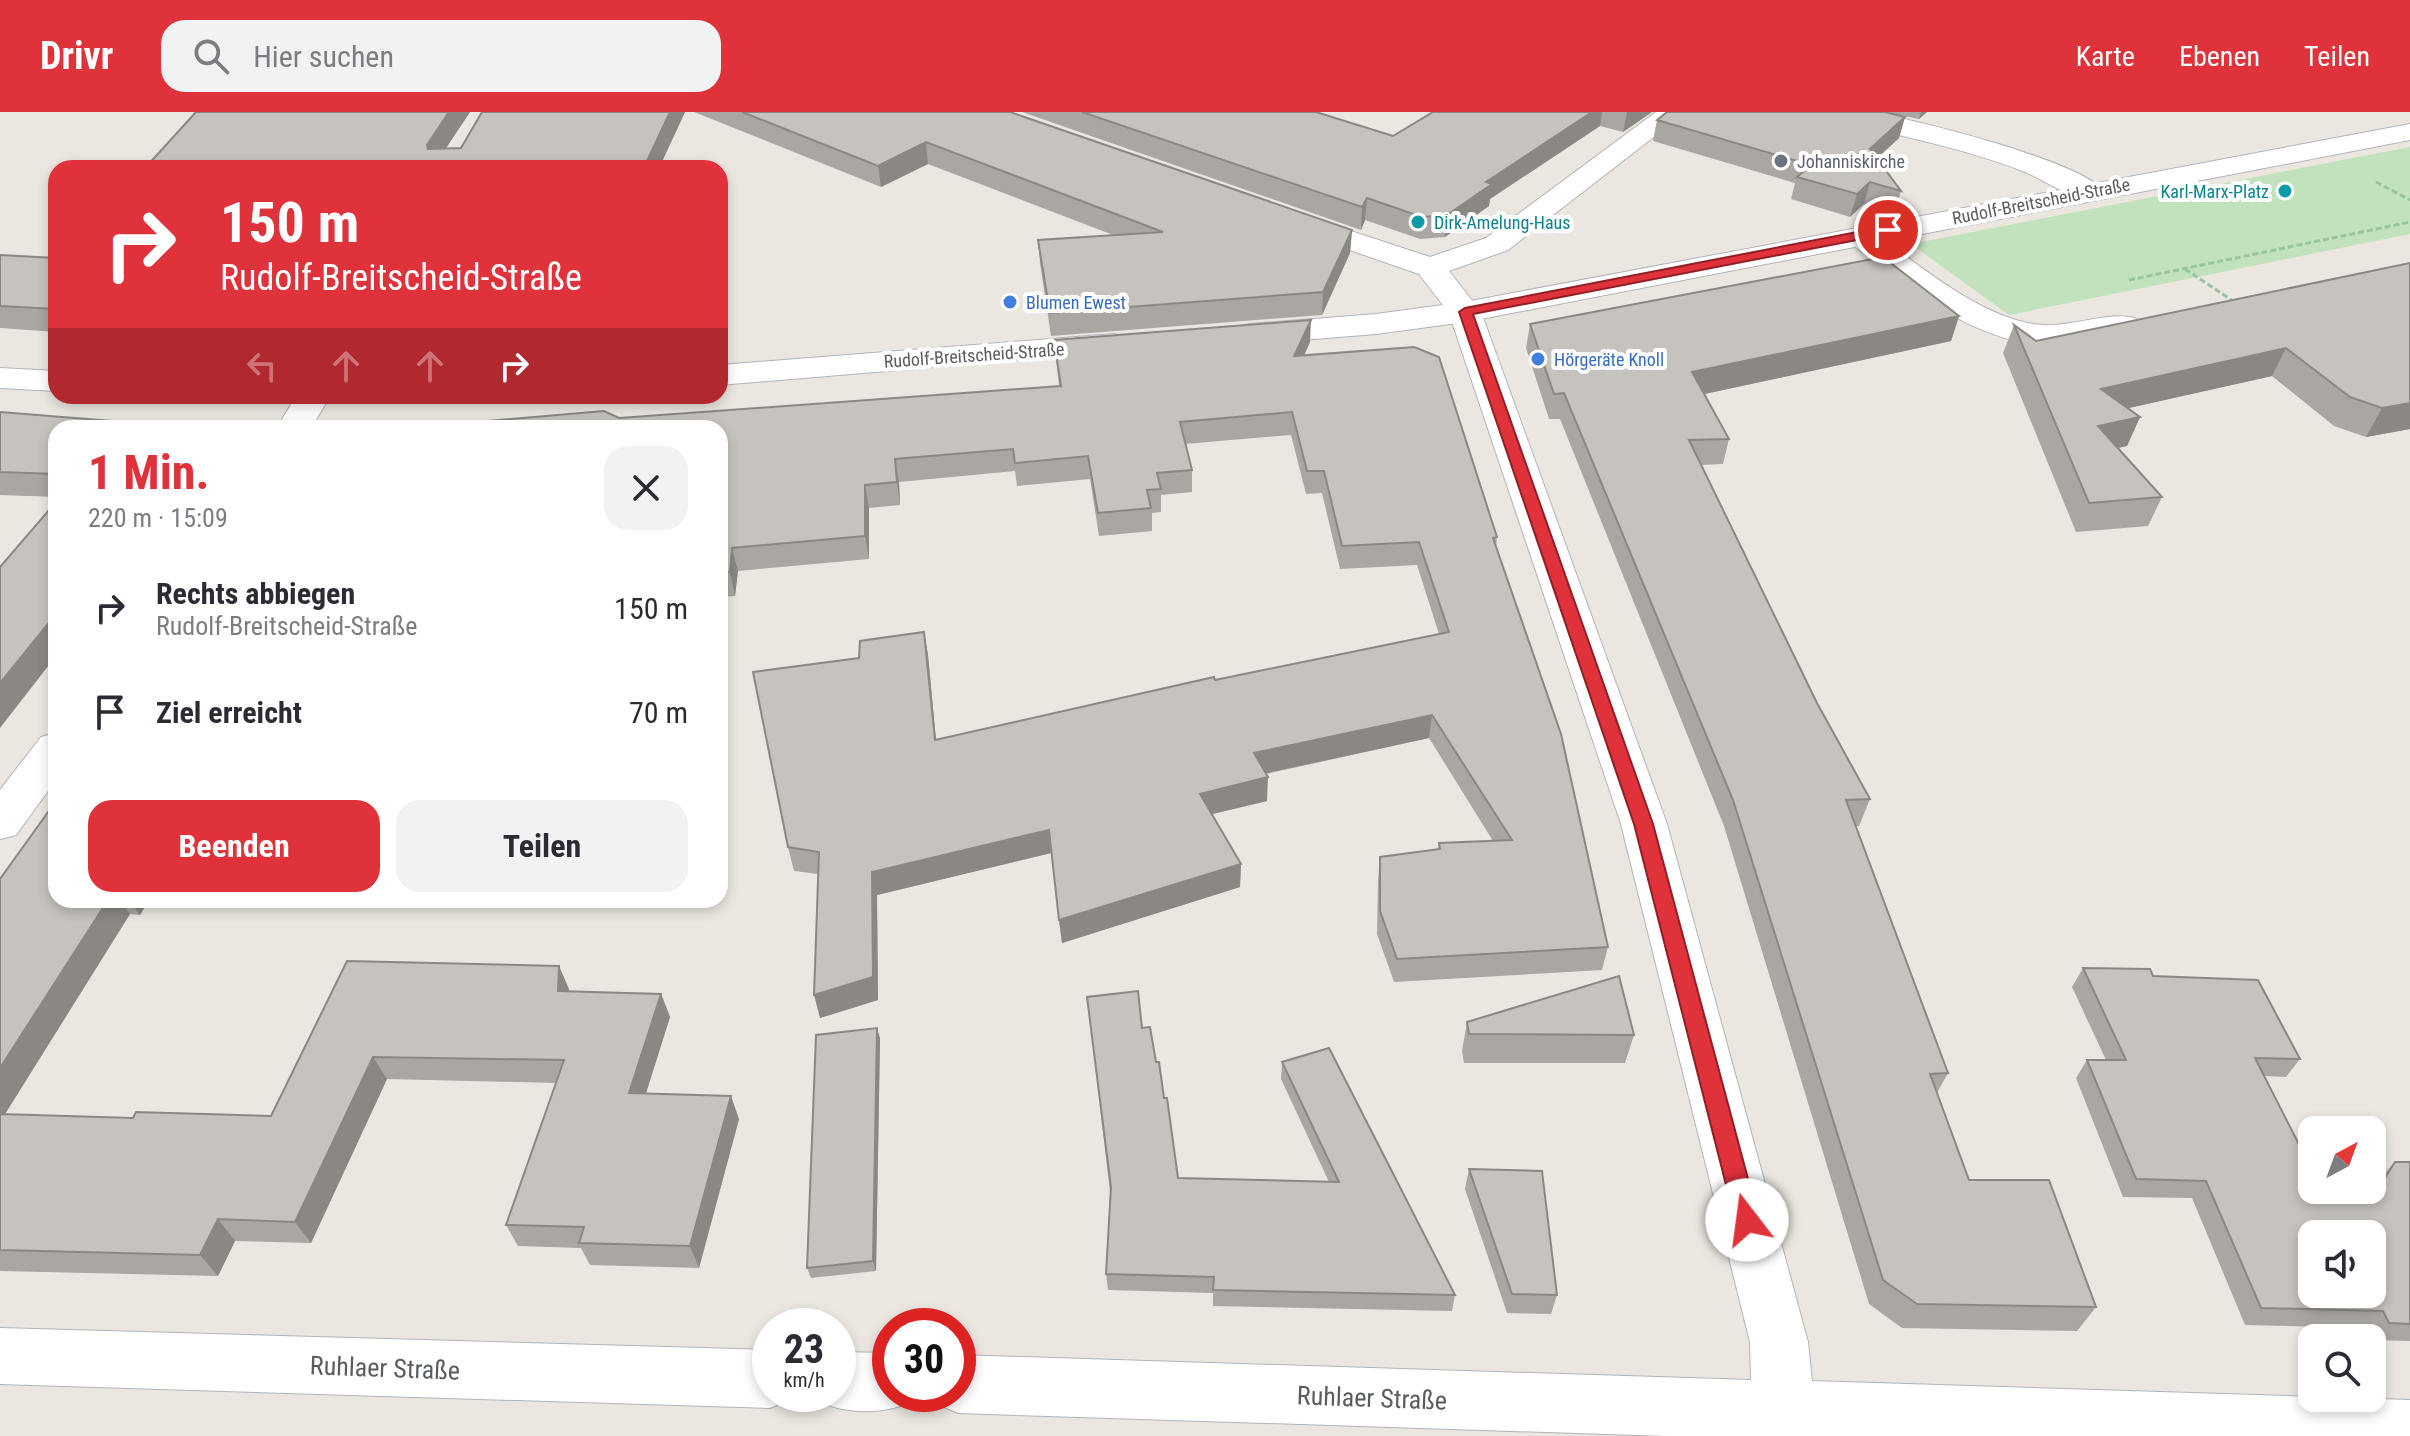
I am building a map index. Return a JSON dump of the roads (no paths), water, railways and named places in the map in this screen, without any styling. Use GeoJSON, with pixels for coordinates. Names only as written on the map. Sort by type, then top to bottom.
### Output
{"type":"FeatureCollection","features":[{"type":"Feature","properties":{"kind":"street"},"geometry":{"type":"LineString","coordinates":[[1430,267],[1497,244],[1673,112]]}},
{"type":"Feature","properties":{"kind":"street"},"geometry":{"type":"LineString","coordinates":[[1838,112],[2026,163],[2063,176],[2089,191]]}},
{"type":"Feature","properties":{"kind":"street","name":"Rudolf-Breitscheid-Straße"},"geometry":{"type":"LineString","coordinates":[[1224,336],[1376,324],[1465,312],[2410,132]]}},
{"type":"Feature","properties":{"kind":"street"},"geometry":{"type":"LineString","coordinates":[[1263,210],[1430,267],[1465,312],[1644,824],[1779,1342],[1785,1423]]}},
{"type":"Feature","properties":{"kind":"street"},"geometry":{"type":"LineString","coordinates":[[1860,236],[1988,322],[2030,334],[2070,335],[2236,303]]}},
{"type":"Feature","properties":{"kind":"street","name":"Rudolf-Breitscheid-Straße"},"geometry":{"type":"LineString","coordinates":[[728,374],[1145,342]]}},
{"type":"Feature","properties":{"kind":"street"},"geometry":{"type":"LineString","coordinates":[[0,378],[48,381]]}},
{"type":"Feature","properties":{"kind":"street"},"geometry":{"type":"LineString","coordinates":[[0,823],[48,759]]}},
{"type":"Feature","properties":{"kind":"street","name":"Ruhlaer Straße"},"geometry":{"type":"LineString","coordinates":[[0,1356],[752,1378]]}},
{"type":"Feature","properties":{"kind":"street","name":"Ruhlaer Straße"},"geometry":{"type":"LineString","coordinates":[[976,1385],[1785,1423],[2410,1430]]}},
{"type":"Feature","properties":{"kind":"place","name":"Johanniskirche"},"geometry":{"type":"Point","coordinates":[1781,161]}},
{"type":"Feature","properties":{"kind":"place","name":"Karl-Marx-Platz"},"geometry":{"type":"Point","coordinates":[2285,191]}},
{"type":"Feature","properties":{"kind":"place","name":"Dirk-Amelung-Haus"},"geometry":{"type":"Point","coordinates":[1418,222]}},
{"type":"Feature","properties":{"kind":"place","name":"Blumen Ewest"},"geometry":{"type":"Point","coordinates":[1010,302]}},
{"type":"Feature","properties":{"kind":"place","name":"Hörgeräte Knoll"},"geometry":{"type":"Point","coordinates":[1538,359]}}]}
